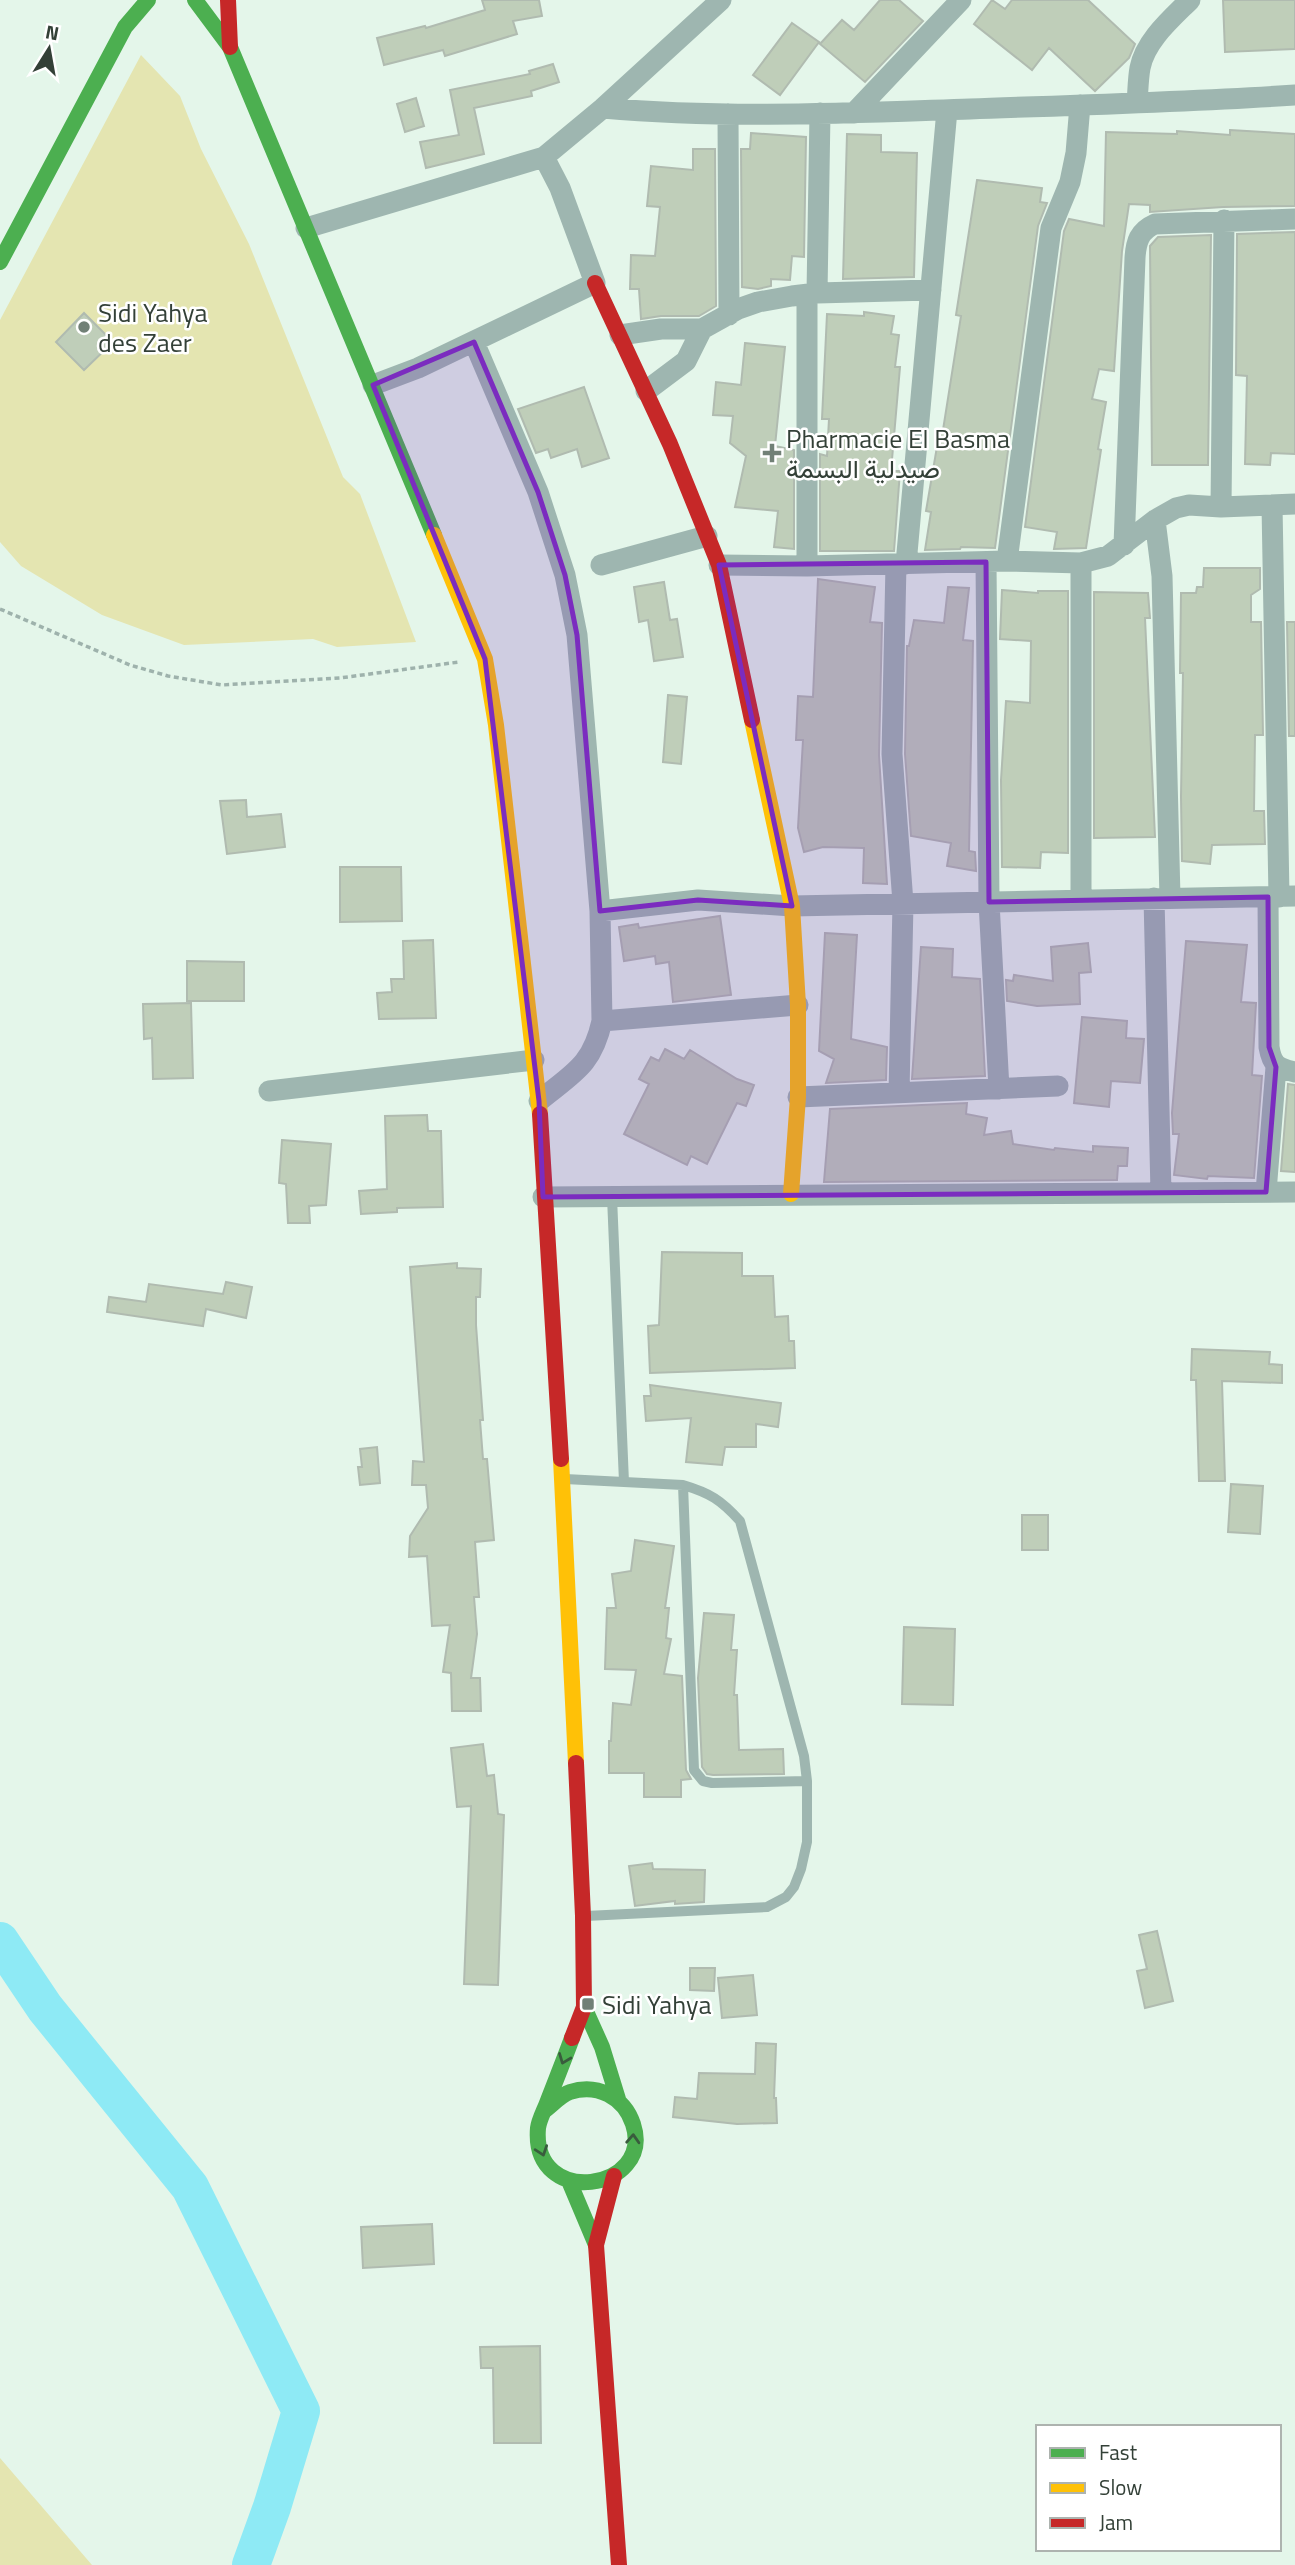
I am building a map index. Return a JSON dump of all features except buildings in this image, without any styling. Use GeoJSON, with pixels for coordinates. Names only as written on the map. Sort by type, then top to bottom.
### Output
{"type":"FeatureCollection","features":[{"type":"Feature","properties":{"kind":"street"},"geometry":{"type":"LineString","coordinates":[[125,27],[128,0]]}},
{"type":"Feature","properties":{"kind":"street"},"geometry":{"type":"LineString","coordinates":[[0,262],[125,27],[148,0]]}},
{"type":"Feature","properties":{"kind":"street"},"geometry":{"type":"LineString","coordinates":[[195,0],[230,47],[373,385],[485,659],[496,724],[539,1101],[562,1479],[583,1916],[584,2007],[538,2126],[538,2143],[543,2159],[554,2172],[569,2181],[584,2185],[599,2183],[614,2176],[628,2160],[635,2139],[634,2124],[628,2110],[604,2090],[587,2087],[570,2090],[555,2098],[544,2111]]}},
{"type":"Feature","properties":{"kind":"street"},"geometry":{"type":"LineString","coordinates":[[228,0],[230,47]]}},
{"type":"Feature","properties":{"kind":"street"},"geometry":{"type":"LineString","coordinates":[[306,228],[544,157],[603,108],[721,0]]}},
{"type":"Feature","properties":{"kind":"street"},"geometry":{"type":"LineString","coordinates":[[854,113],[961,0]]}},
{"type":"Feature","properties":{"kind":"street"},"geometry":{"type":"LineString","coordinates":[[1137,103],[1143,56],[1150,44],[1190,0]]}},
{"type":"Feature","properties":{"kind":"street"},"geometry":{"type":"LineString","coordinates":[[603,108],[656,113],[854,113],[1295,95]]}},
{"type":"Feature","properties":{"kind":"street"},"geometry":{"type":"LineString","coordinates":[[999,1089],[989,902],[997,561],[1051,228],[1070,181],[1076,153],[1080,105]]}},
{"type":"Feature","properties":{"kind":"street"},"geometry":{"type":"LineString","coordinates":[[899,1093],[903,903],[892,754],[901,564],[931,290],[947,110]]}},
{"type":"Feature","properties":{"kind":"street"},"geometry":{"type":"LineString","coordinates":[[807,566],[812,294],[820,113]]}},
{"type":"Feature","properties":{"kind":"street"},"geometry":{"type":"LineString","coordinates":[[728,114],[729,315]]}},
{"type":"Feature","properties":{"kind":"street"},"geometry":{"type":"LineString","coordinates":[[544,157],[560,188],[595,283],[646,391],[719,565],[792,906],[798,1005],[798,1097],[791,1194]]}},
{"type":"Feature","properties":{"kind":"street"},"geometry":{"type":"LineString","coordinates":[[1124,545],[1136,244],[1147,227],[1155,224],[1295,219]]}},
{"type":"Feature","properties":{"kind":"street"},"geometry":{"type":"LineString","coordinates":[[1221,507],[1224,220]]}},
{"type":"Feature","properties":{"kind":"street"},"geometry":{"type":"LineString","coordinates":[[373,385],[418,368],[595,283]]}},
{"type":"Feature","properties":{"kind":"street"},"geometry":{"type":"LineString","coordinates":[[620,335],[702,329],[758,302],[812,294],[931,290]]}},
{"type":"Feature","properties":{"kind":"street"},"geometry":{"type":"LineString","coordinates":[[646,391],[686,360],[702,329]]}},
{"type":"Feature","properties":{"kind":"street"},"geometry":{"type":"LineString","coordinates":[[474,342],[538,492],[565,575],[577,635],[600,911],[602,1021],[590,1058],[539,1101]]}},
{"type":"Feature","properties":{"kind":"street"},"geometry":{"type":"LineString","coordinates":[[719,565],[807,566],[997,561],[1081,564],[1108,556],[1154,520],[1176,508],[1189,505],[1221,507],[1295,504]]}},
{"type":"Feature","properties":{"kind":"street"},"geometry":{"type":"LineString","coordinates":[[1266,1192],[1285,1069],[1271,1061],[1269,1047],[1281,897],[1272,505]]}},
{"type":"Feature","properties":{"kind":"street"},"geometry":{"type":"LineString","coordinates":[[1154,520],[1162,576],[1161,1193]]}},
{"type":"Feature","properties":{"kind":"street"},"geometry":{"type":"LineString","coordinates":[[601,565],[707,536]]}},
{"type":"Feature","properties":{"kind":"street"},"geometry":{"type":"LineString","coordinates":[[1081,564],[1081,900]]}},
{"type":"Feature","properties":{"kind":"street"},"geometry":{"type":"LineString","coordinates":[[600,911],[698,900],[792,906],[1281,897]]}},
{"type":"Feature","properties":{"kind":"street"},"geometry":{"type":"LineString","coordinates":[[602,1021],[798,1005]]}},
{"type":"Feature","properties":{"kind":"street"},"geometry":{"type":"LineString","coordinates":[[269,1091],[534,1060]]}},
{"type":"Feature","properties":{"kind":"street"},"geometry":{"type":"LineString","coordinates":[[798,1097],[1058,1086]]}},
{"type":"Feature","properties":{"kind":"street"},"geometry":{"type":"LineString","coordinates":[[543,1197],[1295,1192]]}},
{"type":"Feature","properties":{"kind":"street"},"geometry":{"type":"LineString","coordinates":[[584,2007],[602,2047],[618,2099]]}},
{"type":"Feature","properties":{"kind":"street"},"geometry":{"type":"LineString","coordinates":[[614,2176],[596,2245],[619,2565]]}},
{"type":"Feature","properties":{"kind":"street"},"geometry":{"type":"LineString","coordinates":[[569,2181],[596,2245]]}},
{"type":"Feature","properties":{"kind":"lane"},"geometry":{"type":"LineString","coordinates":[[612,1197],[624,1482]]}},
{"type":"Feature","properties":{"kind":"lane"},"geometry":{"type":"LineString","coordinates":[[562,1479],[683,1485],[708,1492],[740,1521],[804,1756],[807,1781],[807,1842],[801,1870],[794,1887],[786,1897],[767,1907],[583,1916]]}},
{"type":"Feature","properties":{"kind":"lane"},"geometry":{"type":"LineString","coordinates":[[683,1485],[694,1770],[703,1781],[712,1783],[807,1781]]}},
{"type":"Feature","properties":{"kind":"path"},"geometry":{"type":"LineString","coordinates":[[0,609],[131,666],[169,677],[222,685],[340,678],[485,659]]}},
{"type":"Feature","properties":{"kind":"highlighted area"},"geometry":{"type":"Polygon","coordinates":[[[474,342],[538,492],[565,575],[577,635],[600,911],[698,900],[792,906],[719,565],[986,562],[989,902],[1268,897],[1269,1047],[1276,1067],[1266,1192],[543,1197],[539,1101],[485,659],[373,385],[474,342]]]}},
{"type":"Feature","properties":{"kind":"green space"},"geometry":{"type":"Polygon","coordinates":[[[141,55],[180,96],[201,149],[249,244],[343,477],[360,494],[416,642],[337,647],[313,639],[184,645],[102,615],[21,566],[0,542],[0,320],[141,55]]]}},
{"type":"Feature","properties":{"kind":"green space"},"geometry":{"type":"Polygon","coordinates":[[[0,2458],[92,2565],[0,2565],[0,2458]]]}},
{"type":"Feature","properties":{"kind":"waterway"},"geometry":{"type":"LineString","coordinates":[[0,1941],[45,2008],[190,2187],[301,2411],[251,2565]]}},
{"type":"Feature","properties":{"kind":"traffic: fast"},"geometry":{"type":"LineString","coordinates":[[0,262],[125,27],[148,0]]}},
{"type":"Feature","properties":{"kind":"traffic: fast"},"geometry":{"type":"LineString","coordinates":[[195,0],[230,47],[434,535]]}},
{"type":"Feature","properties":{"kind":"traffic: fast"},"geometry":{"type":"LineString","coordinates":[[584,2007],[602,2047],[618,2099]]}},
{"type":"Feature","properties":{"kind":"traffic: fast"},"geometry":{"type":"LineString","coordinates":[[544,2111],[563,2095],[570,2092],[590,2089],[608,2094],[623,2106],[629,2115],[633,2124],[635,2147],[626,2164],[611,2176],[591,2182],[571,2180],[553,2171],[541,2154],[538,2128],[539,2125],[572,2038]]}},
{"type":"Feature","properties":{"kind":"traffic: fast"},"geometry":{"type":"LineString","coordinates":[[569,2181],[596,2245]]}},
{"type":"Feature","properties":{"kind":"traffic: slow"},"geometry":{"type":"LineString","coordinates":[[434,535],[485,659],[496,725],[540,1114]]}},
{"type":"Feature","properties":{"kind":"traffic: slow"},"geometry":{"type":"LineString","coordinates":[[752,720],[792,906],[798,1005],[798,1097],[791,1194]]}},
{"type":"Feature","properties":{"kind":"traffic: slow"},"geometry":{"type":"LineString","coordinates":[[561,1459],[576,1763]]}},
{"type":"Feature","properties":{"kind":"traffic: jam"},"geometry":{"type":"LineString","coordinates":[[228,0],[230,47]]}},
{"type":"Feature","properties":{"kind":"traffic: jam"},"geometry":{"type":"LineString","coordinates":[[595,283],[670,444],[719,565],[752,720]]}},
{"type":"Feature","properties":{"kind":"traffic: jam"},"geometry":{"type":"LineString","coordinates":[[540,1114],[561,1459]]}},
{"type":"Feature","properties":{"kind":"traffic: jam"},"geometry":{"type":"LineString","coordinates":[[572,2038],[584,2007],[576,1763]]}},
{"type":"Feature","properties":{"kind":"traffic: jam"},"geometry":{"type":"LineString","coordinates":[[614,2176],[596,2245],[619,2565]]}},
{"type":"Feature","properties":{"kind":"place","name":"Sidi Yahya des Zaer"},"geometry":{"type":"Point","coordinates":[84,327]}},
{"type":"Feature","properties":{"kind":"place","name":"Pharmacie El Basma صيدلية البسمة"},"geometry":{"type":"Point","coordinates":[772,453]}},
{"type":"Feature","properties":{"kind":"place","name":"Sidi Yahya"},"geometry":{"type":"Point","coordinates":[588,2004]}}]}
